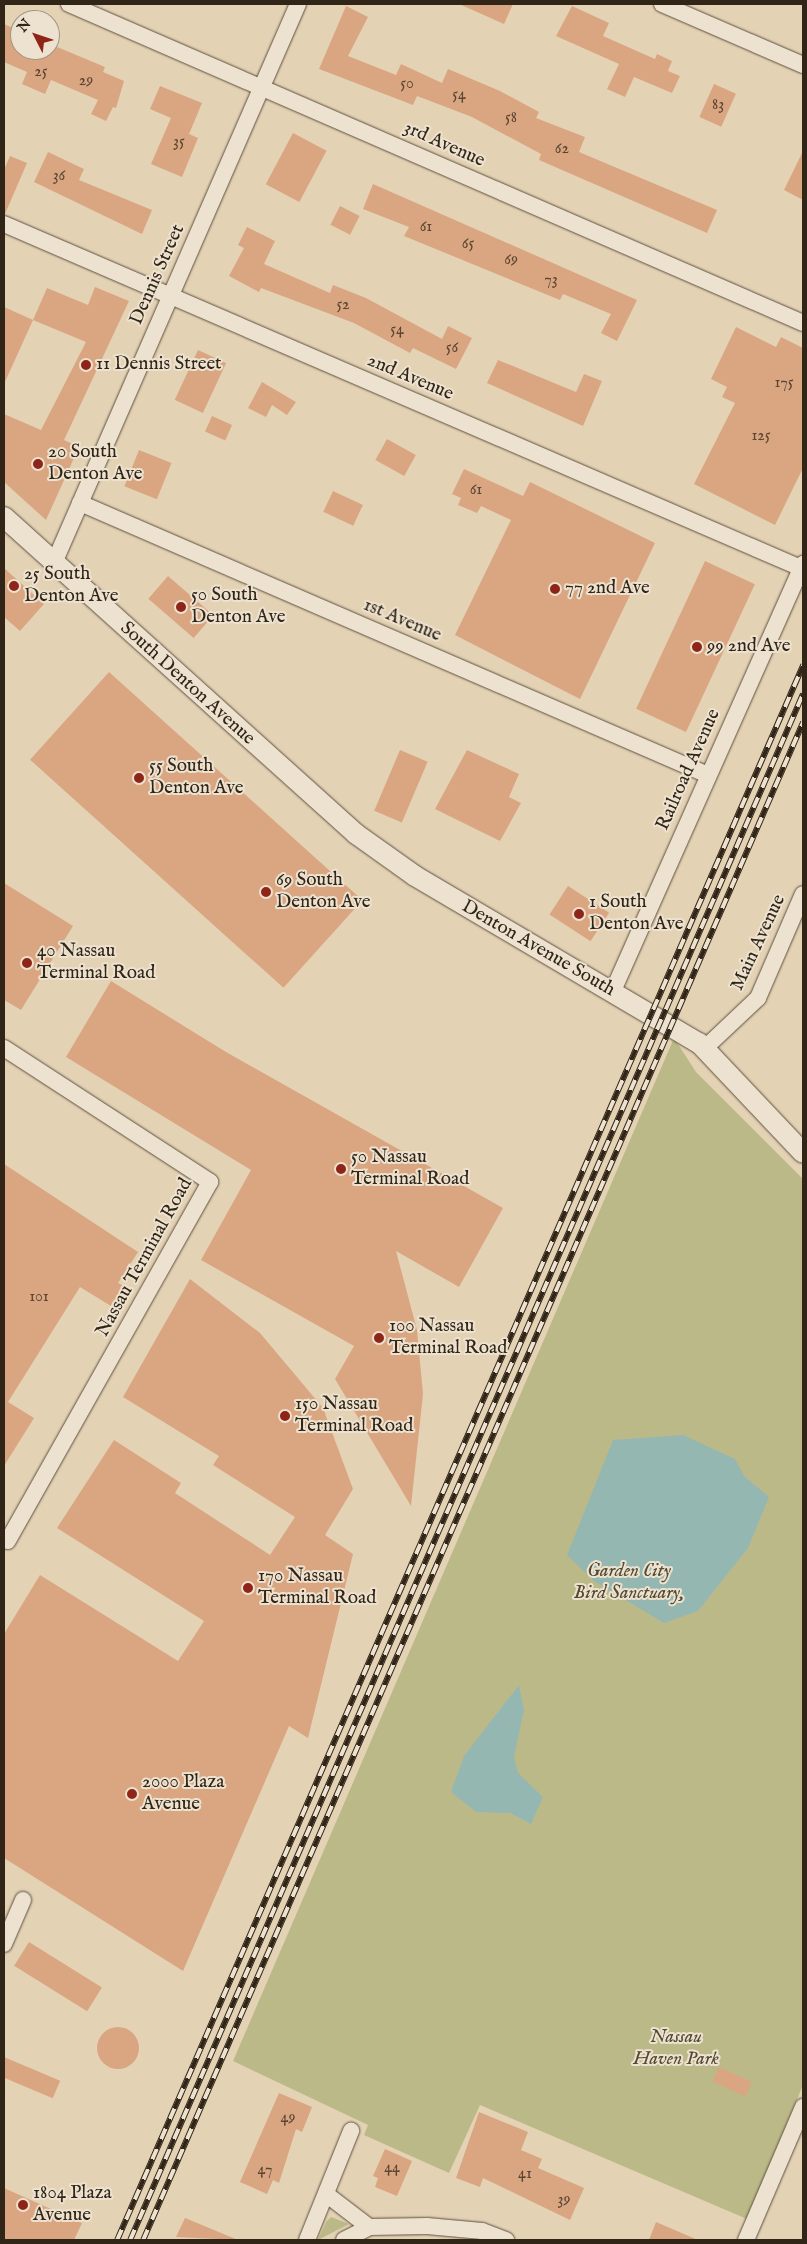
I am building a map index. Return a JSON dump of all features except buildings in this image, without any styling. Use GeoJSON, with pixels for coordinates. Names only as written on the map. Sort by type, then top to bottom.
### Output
{"type":"FeatureCollection","features":[{"type":"Feature","properties":{"kind":"street","name":"3rd Avenue"},"geometry":{"type":"LineString","coordinates":[[69,4],[803,323]]}},
{"type":"Feature","properties":{"kind":"street","name":"Dennis Street"},"geometry":{"type":"LineString","coordinates":[[54,563],[298,4]]}},
{"type":"Feature","properties":{"kind":"street"},"geometry":{"type":"LineString","coordinates":[[662,4],[803,65]]}},
{"type":"Feature","properties":{"kind":"street","name":"2nd Avenue"},"geometry":{"type":"LineString","coordinates":[[4,224],[802,566]]}},
{"type":"Feature","properties":{"kind":"street","name":"1st Avenue"},"geometry":{"type":"LineString","coordinates":[[80,502],[708,774]]}},
{"type":"Feature","properties":{"kind":"street","name":"South Denton Avenue"},"geometry":{"type":"LineString","coordinates":[[4,517],[373,847]]}},
{"type":"Feature","properties":{"kind":"street","name":"Railroad Avenue"},"geometry":{"type":"LineString","coordinates":[[612,993],[802,566]]}},
{"type":"Feature","properties":{"kind":"street","name":"Denton Avenue South"},"geometry":{"type":"LineString","coordinates":[[373,847],[705,1048],[803,1153]]}},
{"type":"Feature","properties":{"kind":"street","name":"Main Avenue"},"geometry":{"type":"LineString","coordinates":[[705,1048],[758,998],[803,894]]}},
{"type":"Feature","properties":{"kind":"street","name":"Nassau Terminal Road"},"geometry":{"type":"LineString","coordinates":[[4,1048],[210,1182],[8,1541]]}},
{"type":"Feature","properties":{"kind":"street"},"geometry":{"type":"LineString","coordinates":[[4,1944],[23,1900]]}},
{"type":"Feature","properties":{"kind":"street"},"geometry":{"type":"LineString","coordinates":[[746,2240],[800,2125],[803,2107]]}},
{"type":"Feature","properties":{"kind":"street"},"geometry":{"type":"LineString","coordinates":[[307,2240],[351,2131]]}},
{"type":"Feature","properties":{"kind":"street"},"geometry":{"type":"LineString","coordinates":[[326,2194],[370,2227]]}},
{"type":"Feature","properties":{"kind":"street"},"geometry":{"type":"LineString","coordinates":[[344,2240],[370,2227],[427,2226],[482,2232],[506,2240]]}},
{"type":"Feature","properties":{"kind":"green space","name":"Garden City Bird Sanctuary,"},"geometry":{"type":"Polygon","coordinates":[[[674,1038],[696,1072],[803,1179],[803,2085],[747,2219],[480,2105],[449,2173],[364,2135],[368,2125],[233,2061],[674,1038]]]}},
{"type":"Feature","properties":{"kind":"green space"},"geometry":{"type":"Polygon","coordinates":[[[331,2217],[349,2224],[318,2240],[326,2222],[331,2217]]]}},
{"type":"Feature","properties":{"kind":"water"},"geometry":{"type":"Polygon","coordinates":[[[683,1435],[735,1459],[744,1476],[769,1497],[748,1548],[698,1611],[664,1623],[594,1581],[567,1555],[613,1440],[683,1435]]]}},
{"type":"Feature","properties":{"kind":"water"},"geometry":{"type":"Polygon","coordinates":[[[519,1685],[524,1710],[514,1757],[518,1773],[543,1797],[531,1824],[510,1813],[476,1812],[451,1792],[464,1756],[519,1685]]]}},
{"type":"Feature","properties":{"kind":"railway"},"geometry":{"type":"LineString","coordinates":[[117,2240],[803,665]]}},
{"type":"Feature","properties":{"kind":"railway"},"geometry":{"type":"LineString","coordinates":[[130,2240],[803,694]]}},
{"type":"Feature","properties":{"kind":"railway"},"geometry":{"type":"LineString","coordinates":[[143,2240],[803,722]]}},
{"type":"Feature","properties":{"kind":"place","name":"11 Dennis Street"},"geometry":{"type":"Point","coordinates":[86,365]}},
{"type":"Feature","properties":{"kind":"place","name":"20 South Denton Ave"},"geometry":{"type":"Point","coordinates":[38,464]}},
{"type":"Feature","properties":{"kind":"place","name":"25 South Denton Ave"},"geometry":{"type":"Point","coordinates":[14,586]}},
{"type":"Feature","properties":{"kind":"place","name":"77 2nd Ave"},"geometry":{"type":"Point","coordinates":[555,589]}},
{"type":"Feature","properties":{"kind":"place","name":"50 South Denton Ave"},"geometry":{"type":"Point","coordinates":[181,607]}},
{"type":"Feature","properties":{"kind":"place","name":"99 2nd Ave"},"geometry":{"type":"Point","coordinates":[697,647]}},
{"type":"Feature","properties":{"kind":"place","name":"55 South Denton Ave"},"geometry":{"type":"Point","coordinates":[139,778]}},
{"type":"Feature","properties":{"kind":"place","name":"69 South Denton Ave"},"geometry":{"type":"Point","coordinates":[266,892]}},
{"type":"Feature","properties":{"kind":"place","name":"1 South Denton Ave"},"geometry":{"type":"Point","coordinates":[579,914]}},
{"type":"Feature","properties":{"kind":"place","name":"40 Nassau Terminal Road"},"geometry":{"type":"Point","coordinates":[27,963]}},
{"type":"Feature","properties":{"kind":"place","name":"50 Nassau Terminal Road"},"geometry":{"type":"Point","coordinates":[341,1169]}},
{"type":"Feature","properties":{"kind":"place","name":"100 Nassau Terminal Road"},"geometry":{"type":"Point","coordinates":[379,1338]}},
{"type":"Feature","properties":{"kind":"place","name":"150 Nassau Terminal Road"},"geometry":{"type":"Point","coordinates":[285,1416]}},
{"type":"Feature","properties":{"kind":"place","name":"170 Nassau Terminal Road"},"geometry":{"type":"Point","coordinates":[248,1588]}},
{"type":"Feature","properties":{"kind":"place","name":"2000 Plaza Avenue"},"geometry":{"type":"Point","coordinates":[132,1794]}},
{"type":"Feature","properties":{"kind":"place","name":"1804 Plaza Avenue"},"geometry":{"type":"Point","coordinates":[23,2205]}},
{"type":"Feature","properties":{"kind":"park label","name":"Nassau Haven Park"},"geometry":{"type":"Point","coordinates":[676,2049]}}]}
